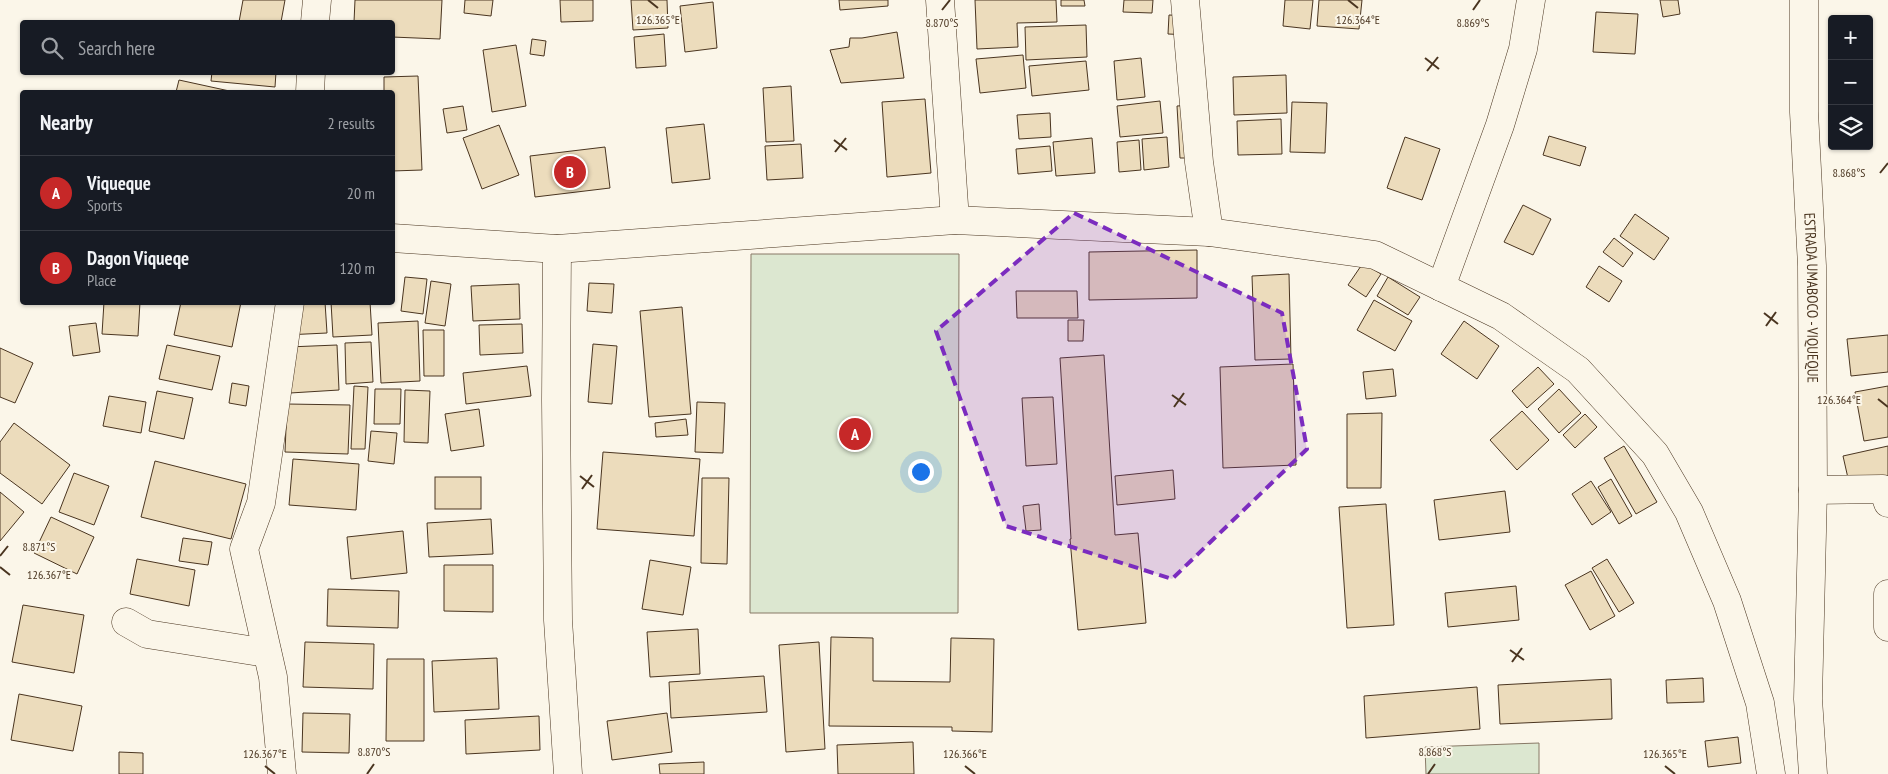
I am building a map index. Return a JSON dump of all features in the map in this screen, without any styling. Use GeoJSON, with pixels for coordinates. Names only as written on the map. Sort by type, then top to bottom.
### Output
{"type":"FeatureCollection","features":[{"type":"Feature","properties":{"kind":"street"},"geometry":{"type":"LineString","coordinates":[[315,20],[317,0]]}},
{"type":"Feature","properties":{"kind":"street"},"geometry":{"type":"LineString","coordinates":[[940,0],[955,220]]}},
{"type":"Feature","properties":{"kind":"street"},"geometry":{"type":"LineString","coordinates":[[1186,0],[1199,162],[1209,232]]}},
{"type":"Feature","properties":{"kind":"street"},"geometry":{"type":"LineString","coordinates":[[1441,287],[1500,125],[1523,49],[1532,0]]}},
{"type":"Feature","properties":{"kind":"street","name":"ESTRADA UMABOCO - VIQUEQUE"},"geometry":{"type":"LineString","coordinates":[[1804,0],[1804,112],[1812,266],[1813,490],[1808,699],[1813,774]]}},
{"type":"Feature","properties":{"kind":"street"},"geometry":{"type":"LineString","coordinates":[[310,90],[312,75]]}},
{"type":"Feature","properties":{"kind":"street"},"geometry":{"type":"LineString","coordinates":[[395,238],[557,249],[955,220],[1209,232],[1375,256],[1502,316],[1578,370],[1655,454],[1689,512],[1727,601],[1760,703],[1772,774]]}},
{"type":"Feature","properties":{"kind":"street"},"geometry":{"type":"LineString","coordinates":[[557,249],[558,620],[568,774]]}},
{"type":"Feature","properties":{"kind":"street"},"geometry":{"type":"LineString","coordinates":[[282,774],[273,677],[244,549],[261,503],[290,305]]}},
{"type":"Feature","properties":{"kind":"street"},"geometry":{"type":"LineString","coordinates":[[1813,490],[1883,489],[1888,503]]}},
{"type":"Feature","properties":{"kind":"street"},"geometry":{"type":"LineString","coordinates":[[1888,594],[1888,627]]}},
{"type":"Feature","properties":{"kind":"street"},"geometry":{"type":"LineString","coordinates":[[126,622],[147,634],[267,653]]}},
{"type":"Feature","properties":{"kind":"highlighted area"},"geometry":{"type":"Polygon","coordinates":[[[1074,213],[1282,313],[1307,449],[1172,579],[1006,526],[936,331],[1074,213]]]}},
{"type":"Feature","properties":{"kind":"green space"},"geometry":{"type":"Polygon","coordinates":[[[751,254],[959,254],[958,613],[750,613],[751,254]]]}},
{"type":"Feature","properties":{"kind":"green space"},"geometry":{"type":"Polygon","coordinates":[[[1539,743],[1539,774],[1426,774],[1425,747],[1539,743]]]}},
{"type":"Feature","properties":{"kind":"building"},"geometry":{"type":"Polygon","coordinates":[[[243,0],[285,0],[281,20],[239,20],[243,0]]]}},
{"type":"Feature","properties":{"kind":"building"},"geometry":{"type":"Polygon","coordinates":[[[355,0],[442,0],[440,39],[395,37],[395,20],[354,20],[355,0]]]}},
{"type":"Feature","properties":{"kind":"building"},"geometry":{"type":"Polygon","coordinates":[[[465,0],[493,0],[491,16],[464,13],[465,0]]]}},
{"type":"Feature","properties":{"kind":"building"},"geometry":{"type":"Polygon","coordinates":[[[560,0],[593,0],[593,21],[561,22],[560,0]]]}},
{"type":"Feature","properties":{"kind":"building"},"geometry":{"type":"Polygon","coordinates":[[[631,0],[667,0],[668,28],[633,30],[631,0]]]}},
{"type":"Feature","properties":{"kind":"building"},"geometry":{"type":"Polygon","coordinates":[[[839,0],[888,0],[888,6],[840,10],[839,0]]]}},
{"type":"Feature","properties":{"kind":"building"},"geometry":{"type":"Polygon","coordinates":[[[975,0],[1056,0],[1057,22],[1017,23],[1018,47],[977,49],[975,0]]]}},
{"type":"Feature","properties":{"kind":"building"},"geometry":{"type":"Polygon","coordinates":[[[1061,0],[1084,0],[1085,6],[1061,6],[1061,0]]]}},
{"type":"Feature","properties":{"kind":"building"},"geometry":{"type":"Polygon","coordinates":[[[1124,0],[1153,0],[1152,13],[1123,12],[1124,0]]]}},
{"type":"Feature","properties":{"kind":"building"},"geometry":{"type":"Polygon","coordinates":[[[1285,0],[1313,0],[1310,29],[1283,26],[1285,0]]]}},
{"type":"Feature","properties":{"kind":"building"},"geometry":{"type":"Polygon","coordinates":[[[1319,0],[1362,0],[1359,29],[1317,26],[1319,0]]]}},
{"type":"Feature","properties":{"kind":"building"},"geometry":{"type":"Polygon","coordinates":[[[1660,0],[1678,0],[1680,14],[1663,17],[1660,0]]]}},
{"type":"Feature","properties":{"kind":"building"},"geometry":{"type":"Polygon","coordinates":[[[713,2],[717,48],[685,52],[680,6],[713,2]]]}},
{"type":"Feature","properties":{"kind":"building"},"geometry":{"type":"Polygon","coordinates":[[[1596,12],[1638,14],[1635,54],[1593,52],[1596,12]]]}},
{"type":"Feature","properties":{"kind":"building"},"geometry":{"type":"Polygon","coordinates":[[[1169,15],[1194,16],[1193,35],[1168,34],[1169,15]]]}},
{"type":"Feature","properties":{"kind":"building"},"geometry":{"type":"Polygon","coordinates":[[[1086,25],[1087,57],[1026,60],[1025,27],[1086,25]]]}},
{"type":"Feature","properties":{"kind":"building"},"geometry":{"type":"Polygon","coordinates":[[[897,32],[904,78],[841,83],[830,50],[849,47],[850,38],[862,38],[897,32]]]}},
{"type":"Feature","properties":{"kind":"building"},"geometry":{"type":"Polygon","coordinates":[[[664,34],[666,66],[636,68],[634,37],[664,34]]]}},
{"type":"Feature","properties":{"kind":"building"},"geometry":{"type":"Polygon","coordinates":[[[532,39],[546,41],[544,56],[530,54],[532,39]]]}},
{"type":"Feature","properties":{"kind":"building"},"geometry":{"type":"Polygon","coordinates":[[[516,45],[526,106],[492,112],[483,50],[516,45]]]}},
{"type":"Feature","properties":{"kind":"building"},"geometry":{"type":"Polygon","coordinates":[[[1023,55],[1026,88],[980,93],[976,59],[1023,55]]]}},
{"type":"Feature","properties":{"kind":"building"},"geometry":{"type":"Polygon","coordinates":[[[1141,58],[1145,97],[1117,100],[1114,61],[1141,58]]]}},
{"type":"Feature","properties":{"kind":"building"},"geometry":{"type":"Polygon","coordinates":[[[1086,61],[1089,90],[1032,96],[1029,66],[1086,61]]]}},
{"type":"Feature","properties":{"kind":"building"},"geometry":{"type":"Polygon","coordinates":[[[212,75],[276,75],[275,87],[211,81],[212,75]]]}},
{"type":"Feature","properties":{"kind":"building"},"geometry":{"type":"Polygon","coordinates":[[[1286,75],[1287,113],[1234,115],[1233,77],[1286,75]]]}},
{"type":"Feature","properties":{"kind":"building"},"geometry":{"type":"Polygon","coordinates":[[[418,76],[422,170],[395,171],[395,90],[384,90],[384,77],[418,76]]]}},
{"type":"Feature","properties":{"kind":"building"},"geometry":{"type":"Polygon","coordinates":[[[179,80],[225,90],[176,90],[179,80]]]}},
{"type":"Feature","properties":{"kind":"building"},"geometry":{"type":"Polygon","coordinates":[[[791,86],[794,141],[766,142],[763,88],[791,86]]]}},
{"type":"Feature","properties":{"kind":"building"},"geometry":{"type":"Polygon","coordinates":[[[925,99],[931,173],[887,177],[882,102],[925,99]]]}},
{"type":"Feature","properties":{"kind":"building"},"geometry":{"type":"Polygon","coordinates":[[[1160,101],[1163,133],[1120,137],[1117,106],[1160,101]]]}},
{"type":"Feature","properties":{"kind":"building"},"geometry":{"type":"Polygon","coordinates":[[[1292,102],[1327,103],[1325,153],[1290,152],[1292,102]]]}},
{"type":"Feature","properties":{"kind":"building"},"geometry":{"type":"Polygon","coordinates":[[[1194,105],[1197,158],[1180,158],[1177,106],[1194,105]]]}},
{"type":"Feature","properties":{"kind":"building"},"geometry":{"type":"Polygon","coordinates":[[[463,106],[467,130],[447,133],[443,109],[463,106]]]}},
{"type":"Feature","properties":{"kind":"building"},"geometry":{"type":"Polygon","coordinates":[[[1050,113],[1051,137],[1019,139],[1017,115],[1050,113]]]}},
{"type":"Feature","properties":{"kind":"building"},"geometry":{"type":"Polygon","coordinates":[[[1281,119],[1282,154],[1238,155],[1237,121],[1281,119]]]}},
{"type":"Feature","properties":{"kind":"building"},"geometry":{"type":"Polygon","coordinates":[[[704,124],[710,179],[672,183],[666,128],[704,124]]]}},
{"type":"Feature","properties":{"kind":"building"},"geometry":{"type":"Polygon","coordinates":[[[499,125],[519,175],[482,189],[463,138],[499,125]]]}},
{"type":"Feature","properties":{"kind":"building"},"geometry":{"type":"Polygon","coordinates":[[[1549,136],[1586,147],[1580,166],[1543,155],[1549,136]]]}},
{"type":"Feature","properties":{"kind":"building"},"geometry":{"type":"Polygon","coordinates":[[[1167,137],[1169,167],[1144,170],[1142,139],[1167,137]]]}},
{"type":"Feature","properties":{"kind":"building"},"geometry":{"type":"Polygon","coordinates":[[[1405,137],[1440,149],[1422,200],[1387,188],[1405,137]]]}},
{"type":"Feature","properties":{"kind":"building"},"geometry":{"type":"Polygon","coordinates":[[[1092,138],[1095,173],[1056,176],[1053,142],[1092,138]]]}},
{"type":"Feature","properties":{"kind":"building"},"geometry":{"type":"Polygon","coordinates":[[[1139,140],[1141,170],[1119,172],[1117,142],[1139,140]]]}},
{"type":"Feature","properties":{"kind":"building"},"geometry":{"type":"Polygon","coordinates":[[[801,144],[803,178],[767,180],[765,146],[801,144]]]}},
{"type":"Feature","properties":{"kind":"building"},"geometry":{"type":"Polygon","coordinates":[[[1050,146],[1052,171],[1018,174],[1016,149],[1050,146]]]}},
{"type":"Feature","properties":{"kind":"building"},"geometry":{"type":"Polygon","coordinates":[[[605,147],[610,188],[535,197],[530,156],[605,147]]]}},
{"type":"Feature","properties":{"kind":"building"},"geometry":{"type":"Polygon","coordinates":[[[1523,205],[1551,219],[1533,255],[1504,242],[1523,205]]]}},
{"type":"Feature","properties":{"kind":"building"},"geometry":{"type":"Polygon","coordinates":[[[1635,214],[1669,238],[1654,260],[1620,236],[1635,214]]]}},
{"type":"Feature","properties":{"kind":"building"},"geometry":{"type":"Polygon","coordinates":[[[1614,238],[1633,253],[1623,267],[1603,252],[1614,238]]]}},
{"type":"Feature","properties":{"kind":"building"},"geometry":{"type":"Polygon","coordinates":[[[1197,250],[1197,298],[1089,300],[1089,252],[1197,250]]]}},
{"type":"Feature","properties":{"kind":"building"},"geometry":{"type":"Polygon","coordinates":[[[1363,263],[1381,274],[1366,297],[1348,285],[1363,263]]]}},
{"type":"Feature","properties":{"kind":"building"},"geometry":{"type":"Polygon","coordinates":[[[1599,266],[1622,281],[1609,302],[1586,287],[1599,266]]]}},
{"type":"Feature","properties":{"kind":"building"},"geometry":{"type":"Polygon","coordinates":[[[1289,274],[1291,359],[1255,360],[1252,276],[1289,274]]]}},
{"type":"Feature","properties":{"kind":"building"},"geometry":{"type":"Polygon","coordinates":[[[405,277],[427,279],[423,314],[401,311],[405,277]]]}},
{"type":"Feature","properties":{"kind":"building"},"geometry":{"type":"Polygon","coordinates":[[[1388,277],[1420,297],[1408,315],[1377,296],[1388,277]]]}},
{"type":"Feature","properties":{"kind":"building"},"geometry":{"type":"Polygon","coordinates":[[[431,281],[451,284],[445,326],[425,323],[431,281]]]}},
{"type":"Feature","properties":{"kind":"building"},"geometry":{"type":"Polygon","coordinates":[[[589,283],[614,284],[612,313],[587,311],[589,283]]]}},
{"type":"Feature","properties":{"kind":"building"},"geometry":{"type":"Polygon","coordinates":[[[519,284],[520,319],[473,321],[471,286],[519,284]]]}},
{"type":"Feature","properties":{"kind":"building"},"geometry":{"type":"Polygon","coordinates":[[[1016,291],[1077,291],[1078,318],[1017,318],[1016,291]]]}},
{"type":"Feature","properties":{"kind":"building"},"geometry":{"type":"Polygon","coordinates":[[[1374,300],[1412,321],[1395,351],[1357,330],[1374,300]]]}},
{"type":"Feature","properties":{"kind":"building"},"geometry":{"type":"Polygon","coordinates":[[[104,305],[140,305],[138,336],[102,334],[104,305]]]}},
{"type":"Feature","properties":{"kind":"building"},"geometry":{"type":"Polygon","coordinates":[[[180,305],[240,305],[232,347],[174,335],[180,305]]]}},
{"type":"Feature","properties":{"kind":"building"},"geometry":{"type":"Polygon","coordinates":[[[284,305],[325,305],[327,333],[285,335],[284,305]]]}},
{"type":"Feature","properties":{"kind":"building"},"geometry":{"type":"Polygon","coordinates":[[[331,305],[370,305],[372,335],[333,337],[331,305]]]}},
{"type":"Feature","properties":{"kind":"building"},"geometry":{"type":"Polygon","coordinates":[[[682,307],[691,414],[649,417],[640,311],[682,307]]]}},
{"type":"Feature","properties":{"kind":"building"},"geometry":{"type":"Polygon","coordinates":[[[1068,320],[1084,320],[1083,341],[1068,341],[1068,320]]]}},
{"type":"Feature","properties":{"kind":"building"},"geometry":{"type":"Polygon","coordinates":[[[418,321],[420,381],[381,383],[378,323],[418,321]]]}},
{"type":"Feature","properties":{"kind":"building"},"geometry":{"type":"Polygon","coordinates":[[[1464,321],[1499,346],[1477,379],[1441,354],[1464,321]]]}},
{"type":"Feature","properties":{"kind":"building"},"geometry":{"type":"Polygon","coordinates":[[[96,323],[100,352],[73,356],[69,326],[96,323]]]}},
{"type":"Feature","properties":{"kind":"building"},"geometry":{"type":"Polygon","coordinates":[[[522,324],[523,353],[480,355],[479,325],[522,324]]]}},
{"type":"Feature","properties":{"kind":"building"},"geometry":{"type":"Polygon","coordinates":[[[423,330],[444,330],[444,376],[424,376],[423,330]]]}},
{"type":"Feature","properties":{"kind":"building"},"geometry":{"type":"Polygon","coordinates":[[[1888,335],[1888,372],[1851,376],[1847,339],[1888,335]]]}},
{"type":"Feature","properties":{"kind":"building"},"geometry":{"type":"Polygon","coordinates":[[[371,342],[373,382],[346,384],[345,343],[371,342]]]}},
{"type":"Feature","properties":{"kind":"building"},"geometry":{"type":"Polygon","coordinates":[[[593,344],[617,346],[612,404],[588,402],[593,344]]]}},
{"type":"Feature","properties":{"kind":"building"},"geometry":{"type":"Polygon","coordinates":[[[167,345],[220,356],[212,390],[159,379],[167,345]]]}},
{"type":"Feature","properties":{"kind":"building"},"geometry":{"type":"Polygon","coordinates":[[[337,345],[339,390],[290,393],[288,347],[337,345]]]}},
{"type":"Feature","properties":{"kind":"building"},"geometry":{"type":"Polygon","coordinates":[[[0,348],[33,363],[15,403],[0,397],[0,348]]]}},
{"type":"Feature","properties":{"kind":"building"},"geometry":{"type":"Polygon","coordinates":[[[1104,355],[1115,535],[1138,533],[1146,623],[1078,630],[1070,539],[1060,358],[1104,355]]]}},
{"type":"Feature","properties":{"kind":"building"},"geometry":{"type":"Polygon","coordinates":[[[1293,364],[1296,465],[1223,468],[1220,367],[1293,364]]]}},
{"type":"Feature","properties":{"kind":"building"},"geometry":{"type":"Polygon","coordinates":[[[527,366],[531,396],[466,404],[463,373],[527,366]]]}},
{"type":"Feature","properties":{"kind":"building"},"geometry":{"type":"Polygon","coordinates":[[[1538,367],[1554,384],[1527,408],[1512,391],[1538,367]]]}},
{"type":"Feature","properties":{"kind":"building"},"geometry":{"type":"Polygon","coordinates":[[[1393,369],[1396,396],[1366,399],[1363,372],[1393,369]]]}},
{"type":"Feature","properties":{"kind":"building"},"geometry":{"type":"Polygon","coordinates":[[[232,383],[249,386],[246,406],[229,403],[232,383]]]}},
{"type":"Feature","properties":{"kind":"building"},"geometry":{"type":"Polygon","coordinates":[[[354,386],[368,387],[365,449],[351,449],[354,386]]]}},
{"type":"Feature","properties":{"kind":"building"},"geometry":{"type":"Polygon","coordinates":[[[1888,386],[1888,437],[1864,441],[1855,392],[1888,386]]]}},
{"type":"Feature","properties":{"kind":"building"},"geometry":{"type":"Polygon","coordinates":[[[375,389],[401,389],[400,424],[374,424],[375,389]]]}},
{"type":"Feature","properties":{"kind":"building"},"geometry":{"type":"Polygon","coordinates":[[[1559,389],[1581,413],[1559,433],[1538,409],[1559,389]]]}},
{"type":"Feature","properties":{"kind":"building"},"geometry":{"type":"Polygon","coordinates":[[[405,390],[430,391],[428,443],[404,442],[405,390]]]}},
{"type":"Feature","properties":{"kind":"building"},"geometry":{"type":"Polygon","coordinates":[[[157,391],[193,398],[184,439],[149,431],[157,391]]]}},
{"type":"Feature","properties":{"kind":"building"},"geometry":{"type":"Polygon","coordinates":[[[109,396],[146,402],[141,433],[103,426],[109,396]]]}},
{"type":"Feature","properties":{"kind":"building"},"geometry":{"type":"Polygon","coordinates":[[[1053,397],[1057,464],[1026,466],[1022,398],[1053,397]]]}},
{"type":"Feature","properties":{"kind":"building"},"geometry":{"type":"Polygon","coordinates":[[[697,402],[725,403],[723,453],[695,452],[697,402]]]}},
{"type":"Feature","properties":{"kind":"building"},"geometry":{"type":"Polygon","coordinates":[[[287,404],[350,405],[348,454],[285,452],[287,404]]]}},
{"type":"Feature","properties":{"kind":"building"},"geometry":{"type":"Polygon","coordinates":[[[479,409],[484,446],[451,451],[445,414],[479,409]]]}},
{"type":"Feature","properties":{"kind":"building"},"geometry":{"type":"Polygon","coordinates":[[[1522,411],[1549,440],[1517,470],[1490,440],[1522,411]]]}},
{"type":"Feature","properties":{"kind":"building"},"geometry":{"type":"Polygon","coordinates":[[[1382,413],[1381,488],[1347,488],[1347,414],[1382,413]]]}},
{"type":"Feature","properties":{"kind":"building"},"geometry":{"type":"Polygon","coordinates":[[[1585,414],[1597,427],[1575,448],[1563,435],[1585,414]]]}},
{"type":"Feature","properties":{"kind":"building"},"geometry":{"type":"Polygon","coordinates":[[[686,419],[688,435],[656,437],[655,423],[686,419]]]}},
{"type":"Feature","properties":{"kind":"building"},"geometry":{"type":"Polygon","coordinates":[[[14,423],[70,465],[42,504],[0,473],[0,442],[14,423]]]}},
{"type":"Feature","properties":{"kind":"building"},"geometry":{"type":"Polygon","coordinates":[[[371,431],[397,433],[394,464],[368,461],[371,431]]]}},
{"type":"Feature","properties":{"kind":"building"},"geometry":{"type":"Polygon","coordinates":[[[1624,446],[1657,502],[1636,514],[1604,458],[1624,446]]]}},
{"type":"Feature","properties":{"kind":"building"},"geometry":{"type":"Polygon","coordinates":[[[1888,446],[1888,478],[1850,487],[1843,456],[1888,446]]]}},
{"type":"Feature","properties":{"kind":"building"},"geometry":{"type":"Polygon","coordinates":[[[603,452],[700,459],[694,536],[597,529],[603,452]]]}},
{"type":"Feature","properties":{"kind":"building"},"geometry":{"type":"Polygon","coordinates":[[[293,459],[359,464],[356,510],[289,505],[293,459]]]}},
{"type":"Feature","properties":{"kind":"building"},"geometry":{"type":"Polygon","coordinates":[[[155,461],[246,484],[231,539],[141,517],[155,461]]]}},
{"type":"Feature","properties":{"kind":"building"},"geometry":{"type":"Polygon","coordinates":[[[1173,470],[1175,499],[1117,505],[1115,476],[1173,470]]]}},
{"type":"Feature","properties":{"kind":"building"},"geometry":{"type":"Polygon","coordinates":[[[74,473],[109,486],[94,525],[59,512],[74,473]]]}},
{"type":"Feature","properties":{"kind":"building"},"geometry":{"type":"Polygon","coordinates":[[[435,477],[481,477],[481,509],[435,509],[435,477]]]}},
{"type":"Feature","properties":{"kind":"building"},"geometry":{"type":"Polygon","coordinates":[[[702,478],[729,478],[727,564],[701,563],[702,478]]]}},
{"type":"Feature","properties":{"kind":"building"},"geometry":{"type":"Polygon","coordinates":[[[1611,479],[1632,516],[1619,524],[1598,487],[1611,479]]]}},
{"type":"Feature","properties":{"kind":"building"},"geometry":{"type":"Polygon","coordinates":[[[1591,481],[1611,512],[1592,525],[1572,494],[1591,481]]]}},
{"type":"Feature","properties":{"kind":"building"},"geometry":{"type":"Polygon","coordinates":[[[1505,491],[1510,532],[1439,540],[1434,500],[1505,491]]]}},
{"type":"Feature","properties":{"kind":"building"},"geometry":{"type":"Polygon","coordinates":[[[0,492],[24,512],[0,541],[0,492]]]}},
{"type":"Feature","properties":{"kind":"building"},"geometry":{"type":"Polygon","coordinates":[[[1039,504],[1041,530],[1026,531],[1023,506],[1039,504]]]}},
{"type":"Feature","properties":{"kind":"building"},"geometry":{"type":"Polygon","coordinates":[[[1386,504],[1394,625],[1347,628],[1339,507],[1386,504]]]}},
{"type":"Feature","properties":{"kind":"building"},"geometry":{"type":"Polygon","coordinates":[[[51,517],[94,537],[77,574],[34,553],[51,517]]]}},
{"type":"Feature","properties":{"kind":"building"},"geometry":{"type":"Polygon","coordinates":[[[491,519],[493,554],[429,557],[427,523],[491,519]]]}},
{"type":"Feature","properties":{"kind":"building"},"geometry":{"type":"Polygon","coordinates":[[[403,531],[407,573],[351,579],[347,537],[403,531]]]}},
{"type":"Feature","properties":{"kind":"building"},"geometry":{"type":"Polygon","coordinates":[[[183,538],[212,542],[208,565],[179,561],[183,538]]]}},
{"type":"Feature","properties":{"kind":"building"},"geometry":{"type":"Polygon","coordinates":[[[137,559],[195,570],[189,606],[130,594],[137,559]]]}},
{"type":"Feature","properties":{"kind":"building"},"geometry":{"type":"Polygon","coordinates":[[[1607,559],[1634,603],[1619,612],[1592,568],[1607,559]]]}},
{"type":"Feature","properties":{"kind":"building"},"geometry":{"type":"Polygon","coordinates":[[[650,560],[691,567],[683,615],[642,609],[650,560]]]}},
{"type":"Feature","properties":{"kind":"building"},"geometry":{"type":"Polygon","coordinates":[[[444,565],[493,565],[493,612],[444,611],[444,565]]]}},
{"type":"Feature","properties":{"kind":"building"},"geometry":{"type":"Polygon","coordinates":[[[1591,571],[1615,616],[1590,630],[1565,585],[1591,571]]]}},
{"type":"Feature","properties":{"kind":"building"},"geometry":{"type":"Polygon","coordinates":[[[1516,586],[1519,620],[1448,627],[1445,593],[1516,586]]]}},
{"type":"Feature","properties":{"kind":"building"},"geometry":{"type":"Polygon","coordinates":[[[328,589],[399,591],[398,628],[327,626],[328,589]]]}},
{"type":"Feature","properties":{"kind":"building"},"geometry":{"type":"Polygon","coordinates":[[[23,605],[84,615],[74,673],[12,662],[23,605]]]}},
{"type":"Feature","properties":{"kind":"building"},"geometry":{"type":"Polygon","coordinates":[[[698,629],[700,674],[650,677],[647,632],[698,629]]]}},
{"type":"Feature","properties":{"kind":"building"},"geometry":{"type":"Polygon","coordinates":[[[831,637],[873,638],[873,681],[950,682],[951,638],[994,639],[992,732],[952,731],[952,727],[829,726],[831,637]]]}},
{"type":"Feature","properties":{"kind":"building"},"geometry":{"type":"Polygon","coordinates":[[[305,642],[374,644],[373,689],[303,687],[305,642]]]}},
{"type":"Feature","properties":{"kind":"building"},"geometry":{"type":"Polygon","coordinates":[[[819,642],[825,749],[786,752],[779,645],[819,642]]]}},
{"type":"Feature","properties":{"kind":"building"},"geometry":{"type":"Polygon","coordinates":[[[497,658],[499,709],[434,712],[432,661],[497,658]]]}},
{"type":"Feature","properties":{"kind":"building"},"geometry":{"type":"Polygon","coordinates":[[[387,659],[424,659],[424,741],[386,741],[387,659]]]}},
{"type":"Feature","properties":{"kind":"building"},"geometry":{"type":"Polygon","coordinates":[[[764,676],[767,712],[671,718],[669,682],[764,676]]]}},
{"type":"Feature","properties":{"kind":"building"},"geometry":{"type":"Polygon","coordinates":[[[1703,678],[1704,702],[1667,703],[1666,680],[1703,678]]]}},
{"type":"Feature","properties":{"kind":"building"},"geometry":{"type":"Polygon","coordinates":[[[1611,679],[1612,719],[1500,724],[1498,685],[1611,679]]]}},
{"type":"Feature","properties":{"kind":"building"},"geometry":{"type":"Polygon","coordinates":[[[1477,687],[1480,729],[1366,738],[1364,696],[1477,687]]]}},
{"type":"Feature","properties":{"kind":"building"},"geometry":{"type":"Polygon","coordinates":[[[19,694],[82,706],[73,751],[11,740],[19,694]]]}},
{"type":"Feature","properties":{"kind":"building"},"geometry":{"type":"Polygon","coordinates":[[[303,713],[350,714],[349,753],[302,752],[303,713]]]}},
{"type":"Feature","properties":{"kind":"building"},"geometry":{"type":"Polygon","coordinates":[[[667,713],[672,752],[612,760],[607,721],[667,713]]]}},
{"type":"Feature","properties":{"kind":"building"},"geometry":{"type":"Polygon","coordinates":[[[539,716],[540,750],[466,754],[465,720],[539,716]]]}},
{"type":"Feature","properties":{"kind":"building"},"geometry":{"type":"Polygon","coordinates":[[[1738,737],[1741,763],[1708,767],[1705,741],[1738,737]]]}},
{"type":"Feature","properties":{"kind":"building"},"geometry":{"type":"Polygon","coordinates":[[[913,742],[914,774],[838,774],[837,745],[913,742]]]}},
{"type":"Feature","properties":{"kind":"building"},"geometry":{"type":"Polygon","coordinates":[[[119,752],[143,753],[143,774],[119,774],[119,752]]]}},
{"type":"Feature","properties":{"kind":"building"},"geometry":{"type":"Polygon","coordinates":[[[704,762],[704,774],[660,774],[659,764],[704,762]]]}},
{"type":"Feature","properties":{"kind":"place","name":"Dagon Viqueqe"},"geometry":{"type":"Point","coordinates":[570,172]}},
{"type":"Feature","properties":{"kind":"place","name":"Viqueque"},"geometry":{"type":"Point","coordinates":[855,434]}}]}
